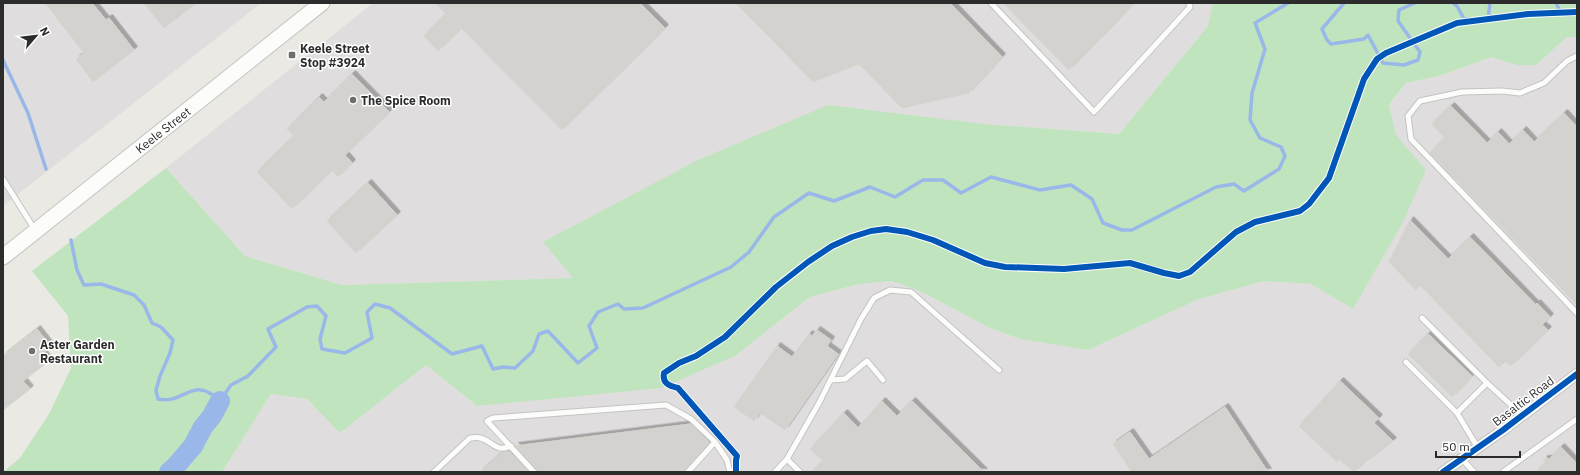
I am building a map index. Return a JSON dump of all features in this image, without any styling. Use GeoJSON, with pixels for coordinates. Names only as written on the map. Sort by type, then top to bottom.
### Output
{"type":"FeatureCollection","features":[{"type":"Feature","properties":{"kind":"main road","name":"Keele Street"},"geometry":{"type":"LineString","coordinates":[[3,256],[322,3]]}},
{"type":"Feature","properties":{"kind":"street","name":"Basaltic Road"},"geometry":{"type":"LineString","coordinates":[[1443,472],[1478,448],[1577,374]]}},
{"type":"Feature","properties":{"kind":"lane"},"geometry":{"type":"LineString","coordinates":[[990,3],[1094,112],[1190,7],[1189,3]]}},
{"type":"Feature","properties":{"kind":"lane"},"geometry":{"type":"LineString","coordinates":[[1577,56],[1567,61],[1544,83],[1520,93],[1502,90],[1462,92],[1420,101],[1408,116],[1411,139],[1577,313]]}},
{"type":"Feature","properties":{"kind":"lane"},"geometry":{"type":"LineString","coordinates":[[3,179],[35,231]]}},
{"type":"Feature","properties":{"kind":"lane"},"geometry":{"type":"LineString","coordinates":[[775,472],[787,459],[819,403],[861,319],[874,298],[890,290],[911,292],[999,370]]}},
{"type":"Feature","properties":{"kind":"lane"},"geometry":{"type":"LineString","coordinates":[[1422,318],[1521,416]]}},
{"type":"Feature","properties":{"kind":"lane"},"geometry":{"type":"LineString","coordinates":[[831,380],[845,379],[866,361],[883,380]]}},
{"type":"Feature","properties":{"kind":"lane"},"geometry":{"type":"LineString","coordinates":[[1406,362],[1457,413],[1478,448]]}},
{"type":"Feature","properties":{"kind":"lane"},"geometry":{"type":"LineString","coordinates":[[1457,413],[1487,383]]}},
{"type":"Feature","properties":{"kind":"lane"},"geometry":{"type":"LineString","coordinates":[[534,472],[487,421],[493,418],[666,405],[692,419],[715,442],[727,460],[730,472]]}},
{"type":"Feature","properties":{"kind":"lane"},"geometry":{"type":"LineString","coordinates":[[1503,472],[1577,419]]}},
{"type":"Feature","properties":{"kind":"lane"},"geometry":{"type":"LineString","coordinates":[[434,472],[470,438],[481,438],[496,447],[504,449],[510,446]]}},
{"type":"Feature","properties":{"kind":"lane"},"geometry":{"type":"LineString","coordinates":[[688,472],[715,442]]}},
{"type":"Feature","properties":{"kind":"lane"},"geometry":{"type":"LineString","coordinates":[[787,459],[800,472]]}},
{"type":"Feature","properties":{"kind":"lane"},"geometry":{"type":"LineString","coordinates":[[1462,459],[1474,472]]}},
{"type":"Feature","properties":{"kind":"shaded area"},"geometry":{"type":"Polygon","coordinates":[[[3,3],[261,3],[3,206],[3,3]]]}},
{"type":"Feature","properties":{"kind":"shaded area"},"geometry":{"type":"Polygon","coordinates":[[[373,3],[1214,4],[1208,26],[1119,134],[984,124],[543,242],[574,278],[342,285],[245,256],[166,168],[373,3]]]}},
{"type":"Feature","properties":{"kind":"shaded area"},"geometry":{"type":"Polygon","coordinates":[[[1567,37],[1577,37],[1577,472],[222,472],[271,394],[307,399],[340,433],[426,365],[477,406],[735,356],[810,297],[859,284],[892,281],[920,291],[990,328],[1020,339],[1088,350],[1199,299],[1264,281],[1311,284],[1353,309],[1426,170],[1396,135],[1389,104],[1406,83],[1439,76],[1493,57],[1516,65],[1536,65],[1567,37]]]}},
{"type":"Feature","properties":{"kind":"green space"},"geometry":{"type":"Polygon","coordinates":[[[1213,3],[1577,3],[1577,37],[1567,37],[1536,65],[1516,65],[1492,57],[1439,76],[1406,83],[1389,104],[1396,135],[1426,170],[1402,224],[1353,309],[1311,284],[1264,281],[1199,299],[1088,350],[1020,339],[990,328],[920,291],[892,281],[859,284],[810,297],[735,356],[661,388],[477,406],[426,365],[340,433],[307,399],[271,394],[222,472],[3,472],[20,458],[49,414],[71,368],[68,316],[32,271],[166,168],[245,256],[342,285],[573,278],[543,242],[698,160],[828,105],[984,124],[1119,134],[1208,26],[1213,3]]]}},
{"type":"Feature","properties":{"kind":"building"},"geometry":{"type":"Polygon","coordinates":[[[45,3],[92,3],[106,20],[109,18],[134,50],[93,82],[76,59],[84,53],[45,3]]]}},
{"type":"Feature","properties":{"kind":"building"},"geometry":{"type":"Polygon","coordinates":[[[144,3],[196,3],[164,28],[144,3]]]}},
{"type":"Feature","properties":{"kind":"building"},"geometry":{"type":"Polygon","coordinates":[[[435,3],[640,3],[665,28],[562,130],[461,28],[438,51],[424,36],[446,14],[435,3]]]}},
{"type":"Feature","properties":{"kind":"building"},"geometry":{"type":"Polygon","coordinates":[[[736,3],[950,3],[1002,57],[969,93],[902,108],[859,64],[813,82],[736,3]]]}},
{"type":"Feature","properties":{"kind":"building"},"geometry":{"type":"Polygon","coordinates":[[[1003,3],[1134,3],[1069,70],[1003,3]]]}},
{"type":"Feature","properties":{"kind":"building"},"geometry":{"type":"Polygon","coordinates":[[[352,74],[389,112],[345,155],[352,163],[338,177],[332,170],[292,209],[257,172],[294,136],[287,129],[319,97],[324,102],[352,74]]]}},
{"type":"Feature","properties":{"kind":"building"},"geometry":{"type":"Polygon","coordinates":[[[1451,106],[1487,143],[1498,132],[1509,144],[1523,130],[1534,142],[1564,113],[1577,127],[1577,305],[1430,153],[1445,138],[1432,124],[1451,106]]]}},
{"type":"Feature","properties":{"kind":"building"},"geometry":{"type":"Polygon","coordinates":[[[368,183],[397,215],[356,253],[327,221],[368,183]]]}},
{"type":"Feature","properties":{"kind":"building"},"geometry":{"type":"Polygon","coordinates":[[[1410,220],[1448,259],[1470,237],[1536,305],[1537,303],[1550,317],[1542,325],[1548,330],[1511,366],[1505,361],[1499,367],[1420,285],[1416,290],[1389,262],[1410,220]]]}},
{"type":"Feature","properties":{"kind":"building"},"geometry":{"type":"Polygon","coordinates":[[[37,329],[51,347],[43,353],[49,361],[23,381],[30,389],[3,410],[3,356],[37,329]]]}},
{"type":"Feature","properties":{"kind":"building"},"geometry":{"type":"Polygon","coordinates":[[[817,330],[831,340],[827,346],[838,354],[785,430],[760,413],[754,421],[734,407],[777,346],[792,357],[809,334],[812,336],[817,330]]]}},
{"type":"Feature","properties":{"kind":"building"},"geometry":{"type":"Polygon","coordinates":[[[1428,334],[1472,376],[1452,397],[1408,354],[1428,334]]]}},
{"type":"Feature","properties":{"kind":"building"},"geometry":{"type":"Polygon","coordinates":[[[1340,381],[1379,418],[1374,423],[1393,441],[1369,460],[1368,458],[1354,472],[1339,459],[1337,462],[1299,426],[1340,381]]]}},
{"type":"Feature","properties":{"kind":"building"},"geometry":{"type":"Polygon","coordinates":[[[882,401],[897,416],[912,401],[984,472],[812,472],[823,461],[810,449],[844,413],[858,428],[882,401]]]}},
{"type":"Feature","properties":{"kind":"building"},"geometry":{"type":"Polygon","coordinates":[[[1225,407],[1268,472],[1132,472],[1113,444],[1130,432],[1149,459],[1225,407]]]}},
{"type":"Feature","properties":{"kind":"building"},"geometry":{"type":"Polygon","coordinates":[[[691,424],[709,442],[684,472],[538,472],[515,446],[691,424]]]}},
{"type":"Feature","properties":{"kind":"building"},"geometry":{"type":"Polygon","coordinates":[[[1561,447],[1577,464],[1577,472],[1536,472],[1544,464],[1544,459],[1549,459],[1561,447]]]}},
{"type":"Feature","properties":{"kind":"building"},"geometry":{"type":"Polygon","coordinates":[[[509,451],[529,472],[480,472],[503,452],[509,451]]]}},
{"type":"Feature","properties":{"kind":"waterway"},"geometry":{"type":"LineString","coordinates":[[71,240],[77,270],[84,285],[101,284],[134,295],[144,305],[152,323],[161,327],[173,340],[170,353],[160,376],[156,390],[158,399],[167,400],[195,390],[202,390],[210,393],[220,401],[231,385],[248,376],[276,347],[268,329],[307,307],[317,306],[326,316],[320,339],[322,349],[345,353],[372,338],[367,312],[375,304],[390,308],[452,354],[482,346],[493,369],[503,367],[515,368],[533,351],[539,334],[548,331],[578,363],[597,348],[589,326],[598,312],[618,304],[624,309],[643,308],[731,267],[749,252],[774,217],[809,193],[834,201],[870,187],[895,197],[923,180],[943,180],[961,193],[991,177],[1040,190],[1071,185],[1092,199],[1103,223],[1122,230],[1132,230],[1216,187],[1234,184],[1244,191],[1279,169],[1285,156],[1281,147],[1260,138],[1250,120],[1252,93],[1265,49],[1255,23],[1288,3]]}},
{"type":"Feature","properties":{"kind":"waterway"},"geometry":{"type":"LineString","coordinates":[[1344,3],[1322,29],[1327,40],[1331,44],[1364,39],[1368,35],[1383,63],[1404,65],[1418,60],[1420,52],[1398,21],[1399,10],[1415,3]]}},
{"type":"Feature","properties":{"kind":"waterway"},"geometry":{"type":"LineString","coordinates":[[1453,3],[1457,6],[1464,19],[1488,19],[1490,3]]}},
{"type":"Feature","properties":{"kind":"waterway"},"geometry":{"type":"LineString","coordinates":[[1556,3],[1560,11],[1568,15],[1577,10]]}},
{"type":"Feature","properties":{"kind":"waterway"},"geometry":{"type":"LineString","coordinates":[[3,60],[28,113],[46,169]]}},
{"type":"Feature","properties":{"kind":"waterway"},"geometry":{"type":"LineString","coordinates":[[169,472],[193,446],[203,427],[212,416],[220,401]]}},
{"type":"Feature","properties":{"kind":"cycle path"},"geometry":{"type":"LineString","coordinates":[[736,472],[737,456],[678,388],[665,382],[664,373],[679,363],[696,356],[725,337],[776,287],[808,262],[832,246],[852,237],[871,231],[886,229],[907,232],[933,240],[985,263],[1005,267],[1064,269],[1130,263],[1179,276],[1190,272],[1236,232],[1255,222],[1300,211],[1309,204],[1329,178],[1364,79],[1377,59],[1386,53],[1457,23],[1528,14],[1577,12]]}},
{"type":"Feature","properties":{"kind":"cycle path"},"geometry":{"type":"LineString","coordinates":[[1443,472],[1503,430],[1577,374]]}},
{"type":"Feature","properties":{"kind":"place","name":"Keele Street Stop #3924"},"geometry":{"type":"Point","coordinates":[292,55]}},
{"type":"Feature","properties":{"kind":"place","name":"The Spice Room"},"geometry":{"type":"Point","coordinates":[353,100]}},
{"type":"Feature","properties":{"kind":"place","name":"Aster Garden Restaurant"},"geometry":{"type":"Point","coordinates":[32,351]}}]}
